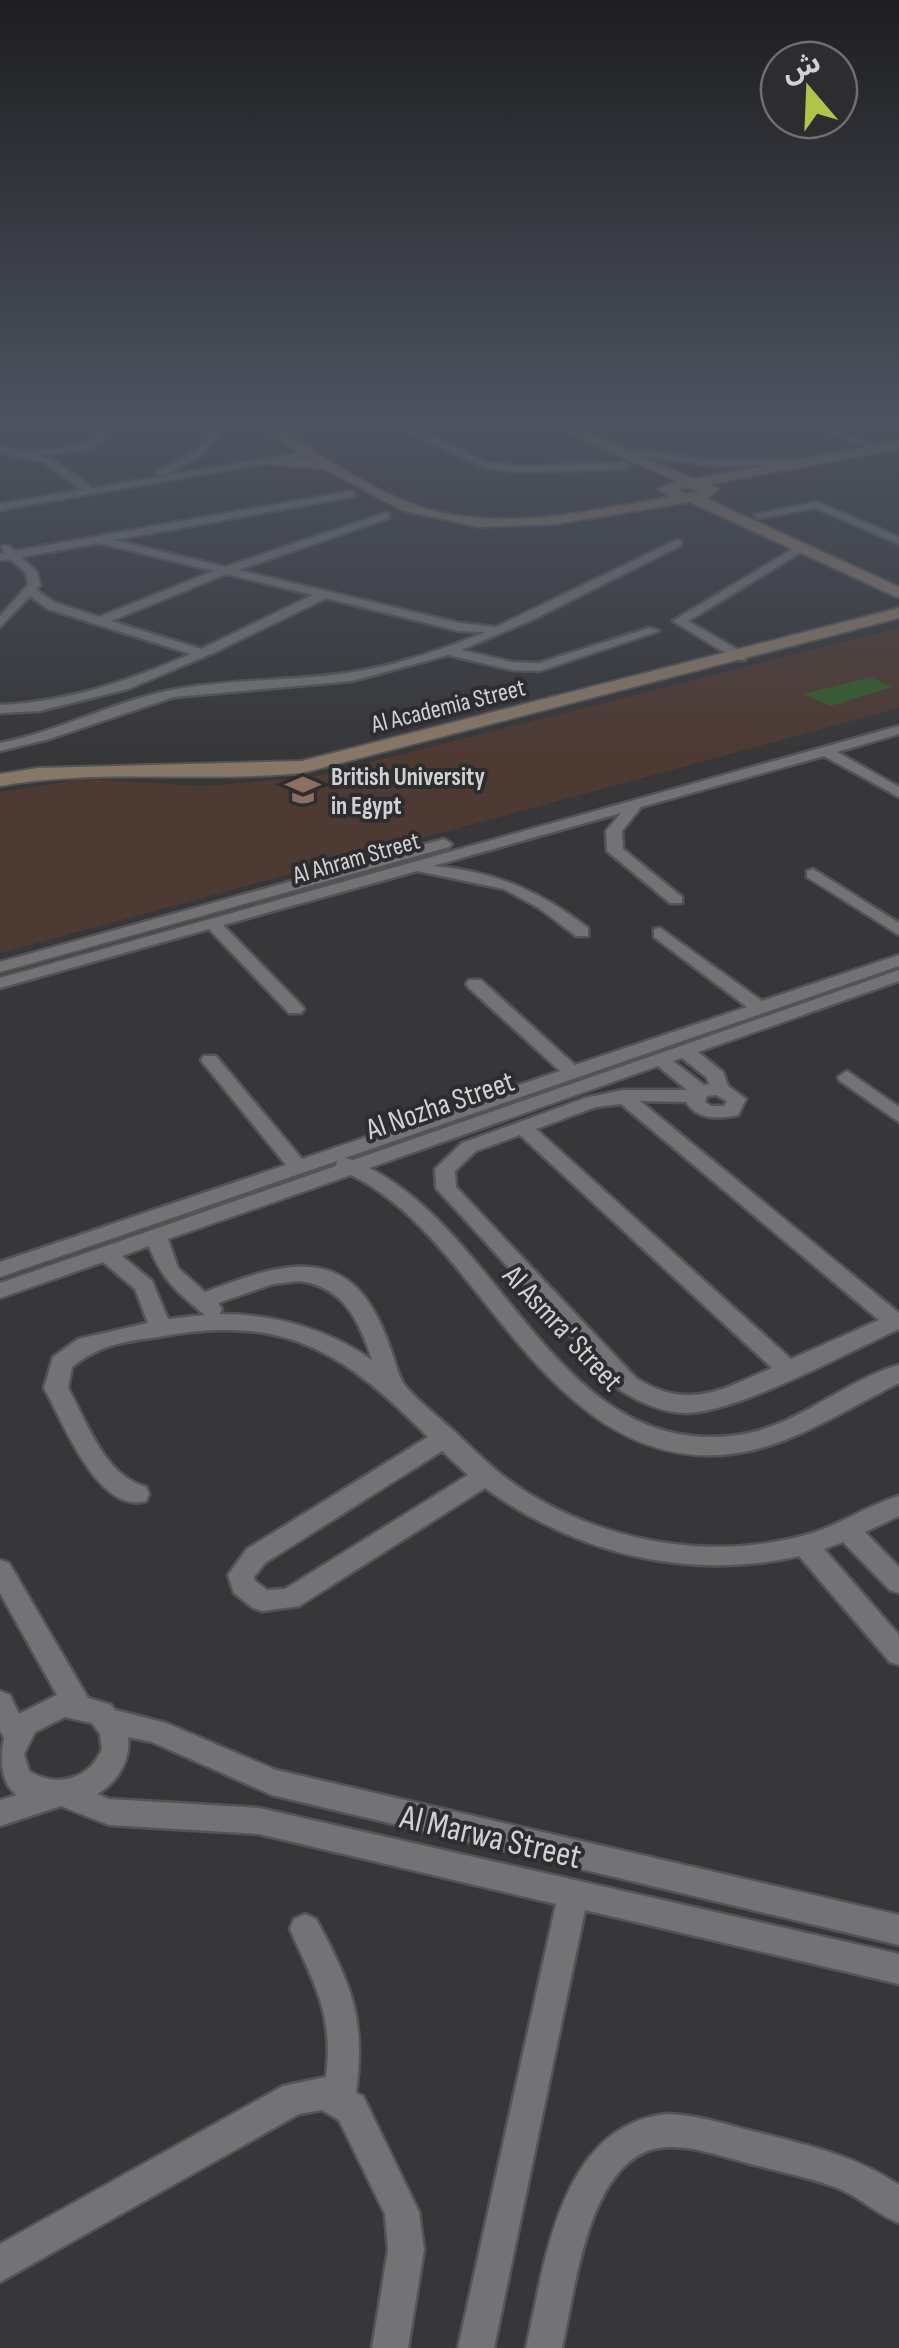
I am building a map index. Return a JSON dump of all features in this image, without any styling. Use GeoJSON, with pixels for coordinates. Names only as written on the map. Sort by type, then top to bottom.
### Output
{"type":"FeatureCollection","features":[{"type":"Feature","properties":{"kind":"street"},"geometry":{"type":"LineString","coordinates":[[6,556],[124,535]]}},
{"type":"Feature","properties":{"kind":"street"},"geometry":{"type":"LineString","coordinates":[[143,548],[146,535]]}},
{"type":"Feature","properties":{"kind":"street"},"geometry":{"type":"LineString","coordinates":[[100,621],[226,570],[331,535]]}},
{"type":"Feature","properties":{"kind":"street"},"geometry":{"type":"LineString","coordinates":[[776,535],[899,594]]}},
{"type":"Feature","properties":{"kind":"street"},"geometry":{"type":"LineString","coordinates":[[801,535],[899,579]]}},
{"type":"Feature","properties":{"kind":"street"},"geometry":{"type":"LineString","coordinates":[[97,540],[143,548],[459,628],[497,628]]}},
{"type":"Feature","properties":{"kind":"street"},"geometry":{"type":"LineString","coordinates":[[0,543],[6,556],[30,572],[32,592],[52,606],[198,652]]}},
{"type":"Feature","properties":{"kind":"street"},"geometry":{"type":"LineString","coordinates":[[0,747],[53,736],[172,694],[342,679],[448,651],[677,543]]}},
{"type":"Feature","properties":{"kind":"street"},"geometry":{"type":"LineString","coordinates":[[740,656],[679,621],[802,548]]}},
{"type":"Feature","properties":{"kind":"street"},"geometry":{"type":"LineString","coordinates":[[0,622],[32,592]]}},
{"type":"Feature","properties":{"kind":"street"},"geometry":{"type":"LineString","coordinates":[[0,709],[48,708],[94,698],[325,594]]}},
{"type":"Feature","properties":{"kind":"street"},"geometry":{"type":"LineString","coordinates":[[16,608],[52,606]]}},
{"type":"Feature","properties":{"kind":"street","name":"Al Academia Street"},"geometry":{"type":"LineString","coordinates":[[699,670],[899,613]]}},
{"type":"Feature","properties":{"kind":"street","name":"Al Academia Street"},"geometry":{"type":"LineString","coordinates":[[0,788],[92,774],[260,780],[899,624]]}},
{"type":"Feature","properties":{"kind":"street"},"geometry":{"type":"LineString","coordinates":[[459,628],[473,639]]}},
{"type":"Feature","properties":{"kind":"street"},"geometry":{"type":"LineString","coordinates":[[448,651],[512,666],[540,667],[653,631]]}},
{"type":"Feature","properties":{"kind":"street","name":"Al Ahram Street"},"geometry":{"type":"LineString","coordinates":[[0,967],[899,718]]}},
{"type":"Feature","properties":{"kind":"street","name":"Al Ahram Street"},"geometry":{"type":"LineString","coordinates":[[0,983],[899,730]]}},
{"type":"Feature","properties":{"kind":"street"},"geometry":{"type":"LineString","coordinates":[[856,742],[866,760],[899,780]]}},
{"type":"Feature","properties":{"kind":"street"},"geometry":{"type":"LineString","coordinates":[[826,751],[899,793]]}},
{"type":"Feature","properties":{"kind":"street","name":"Al Academia Street"},"geometry":{"type":"LineString","coordinates":[[0,780],[73,768],[256,772],[362,757]]}},
{"type":"Feature","properties":{"kind":"street"},"geometry":{"type":"LineString","coordinates":[[790,761],[860,770]]}},
{"type":"Feature","properties":{"kind":"street"},"geometry":{"type":"LineString","coordinates":[[639,803],[614,831],[612,840],[621,859],[676,900]]}},
{"type":"Feature","properties":{"kind":"street"},"geometry":{"type":"LineString","coordinates":[[534,818],[549,829]]}},
{"type":"Feature","properties":{"kind":"street"},"geometry":{"type":"LineString","coordinates":[[585,818],[614,831]]}},
{"type":"Feature","properties":{"kind":"street"},"geometry":{"type":"LineString","coordinates":[[397,871],[451,872],[498,880],[544,900],[582,932]]}},
{"type":"Feature","properties":{"kind":"street"},"geometry":{"type":"LineString","coordinates":[[812,874],[899,930]]}},
{"type":"Feature","properties":{"kind":"street"},"geometry":{"type":"LineString","coordinates":[[212,923],[295,1009]]}},
{"type":"Feature","properties":{"kind":"street"},"geometry":{"type":"LineString","coordinates":[[660,933],[760,1008]]}},
{"type":"Feature","properties":{"kind":"street","name":"Al Nozha Street"},"geometry":{"type":"LineString","coordinates":[[0,1270],[899,960]]}},
{"type":"Feature","properties":{"kind":"street","name":"Al Nozha Street"},"geometry":{"type":"LineString","coordinates":[[0,1290],[899,975]]}},
{"type":"Feature","properties":{"kind":"street"},"geometry":{"type":"LineString","coordinates":[[475,984],[573,1072]]}},
{"type":"Feature","properties":{"kind":"street"},"geometry":{"type":"LineString","coordinates":[[684,1050],[716,1076],[705,1092]]}},
{"type":"Feature","properties":{"kind":"street"},"geometry":{"type":"LineString","coordinates":[[660,1059],[705,1092]]}},
{"type":"Feature","properties":{"kind":"street"},"geometry":{"type":"LineString","coordinates":[[210,1060],[298,1167]]}},
{"type":"Feature","properties":{"kind":"street"},"geometry":{"type":"LineString","coordinates":[[847,1077],[899,1116]]}},
{"type":"Feature","properties":{"kind":"street"},"geometry":{"type":"LineString","coordinates":[[623,1096],[897,1321],[706,1404],[664,1403],[628,1384],[446,1188],[445,1170],[458,1153],[592,1102],[623,1096],[705,1092]]}},
{"type":"Feature","properties":{"kind":"street"},"geometry":{"type":"LineString","coordinates":[[524,1127],[788,1370]]}},
{"type":"Feature","properties":{"kind":"street","name":"Al Asmra' Street"},"geometry":{"type":"LineString","coordinates":[[330,1156],[408,1202],[596,1411],[646,1438],[705,1447],[762,1438],[899,1373]]}},
{"type":"Feature","properties":{"kind":"street"},"geometry":{"type":"LineString","coordinates":[[156,1236],[169,1271],[200,1302],[226,1317],[299,1332],[348,1354],[392,1383],[485,1476],[536,1511],[598,1538],[667,1554],[738,1556],[805,1545],[848,1530],[899,1504]]}},
{"type":"Feature","properties":{"kind":"street"},"geometry":{"type":"LineString","coordinates":[[106,1253],[144,1286],[161,1329]]}},
{"type":"Feature","properties":{"kind":"street"},"geometry":{"type":"LineString","coordinates":[[200,1302],[286,1272],[328,1277],[342,1287],[374,1326],[392,1383]]}},
{"type":"Feature","properties":{"kind":"street"},"geometry":{"type":"LineString","coordinates":[[136,1494],[121,1490],[102,1471],[56,1388],[61,1363],[86,1344],[226,1317]]}},
{"type":"Feature","properties":{"kind":"street"},"geometry":{"type":"LineString","coordinates":[[446,1437],[256,1556],[246,1564],[243,1586],[262,1601],[290,1598],[485,1476]]}},
{"type":"Feature","properties":{"kind":"street"},"geometry":{"type":"LineString","coordinates":[[848,1530],[899,1582]]}},
{"type":"Feature","properties":{"kind":"street"},"geometry":{"type":"LineString","coordinates":[[805,1545],[899,1654]]}},
{"type":"Feature","properties":{"kind":"street"},"geometry":{"type":"LineString","coordinates":[[0,1570],[77,1705]]}},
{"type":"Feature","properties":{"kind":"street"},"geometry":{"type":"LineString","coordinates":[[0,1703],[16,1779],[40,1794],[60,1795]]}},
{"type":"Feature","properties":{"kind":"street"},"geometry":{"type":"LineString","coordinates":[[0,1813],[60,1795],[99,1778],[116,1750],[110,1721],[77,1705],[49,1709],[10,1742]]}},
{"type":"Feature","properties":{"kind":"street","name":"Al Marwa Street"},"geometry":{"type":"LineString","coordinates":[[110,1721],[156,1732],[272,1782],[899,1930]]}},
{"type":"Feature","properties":{"kind":"street","name":"Al Marwa Street"},"geometry":{"type":"LineString","coordinates":[[60,1795],[110,1812],[259,1821],[899,1968]]}},
{"type":"Feature","properties":{"kind":"street"},"geometry":{"type":"LineString","coordinates":[[476,2348],[573,1894]]}},
{"type":"Feature","properties":{"kind":"street"},"geometry":{"type":"LineString","coordinates":[[306,1929],[346,2015],[347,2050],[339,2098]]}},
{"type":"Feature","properties":{"kind":"street"},"geometry":{"type":"LineString","coordinates":[[0,2264],[295,2098],[325,2093],[351,2108],[395,2195],[406,2231],[390,2348]]}},
{"type":"Feature","properties":{"kind":"street"},"geometry":{"type":"LineString","coordinates":[[544,2348],[588,2184],[612,2153],[643,2134],[698,2134],[839,2170],[866,2181],[899,2206]]}},
{"type":"Feature","properties":{"kind":"shaded area","name":"British University in Egypt"},"geometry":{"type":"Polygon","coordinates":[[[899,628],[899,708],[0,953],[0,792],[83,779],[204,786],[312,777],[899,628]]]}},
{"type":"Feature","properties":{"kind":"green space"},"geometry":{"type":"Polygon","coordinates":[[[871,677],[892,687],[830,706],[803,694],[871,677]]]}},
{"type":"Feature","properties":{"kind":"place","name":"British University in Egypt"},"geometry":{"type":"Point","coordinates":[303,790]}}]}
